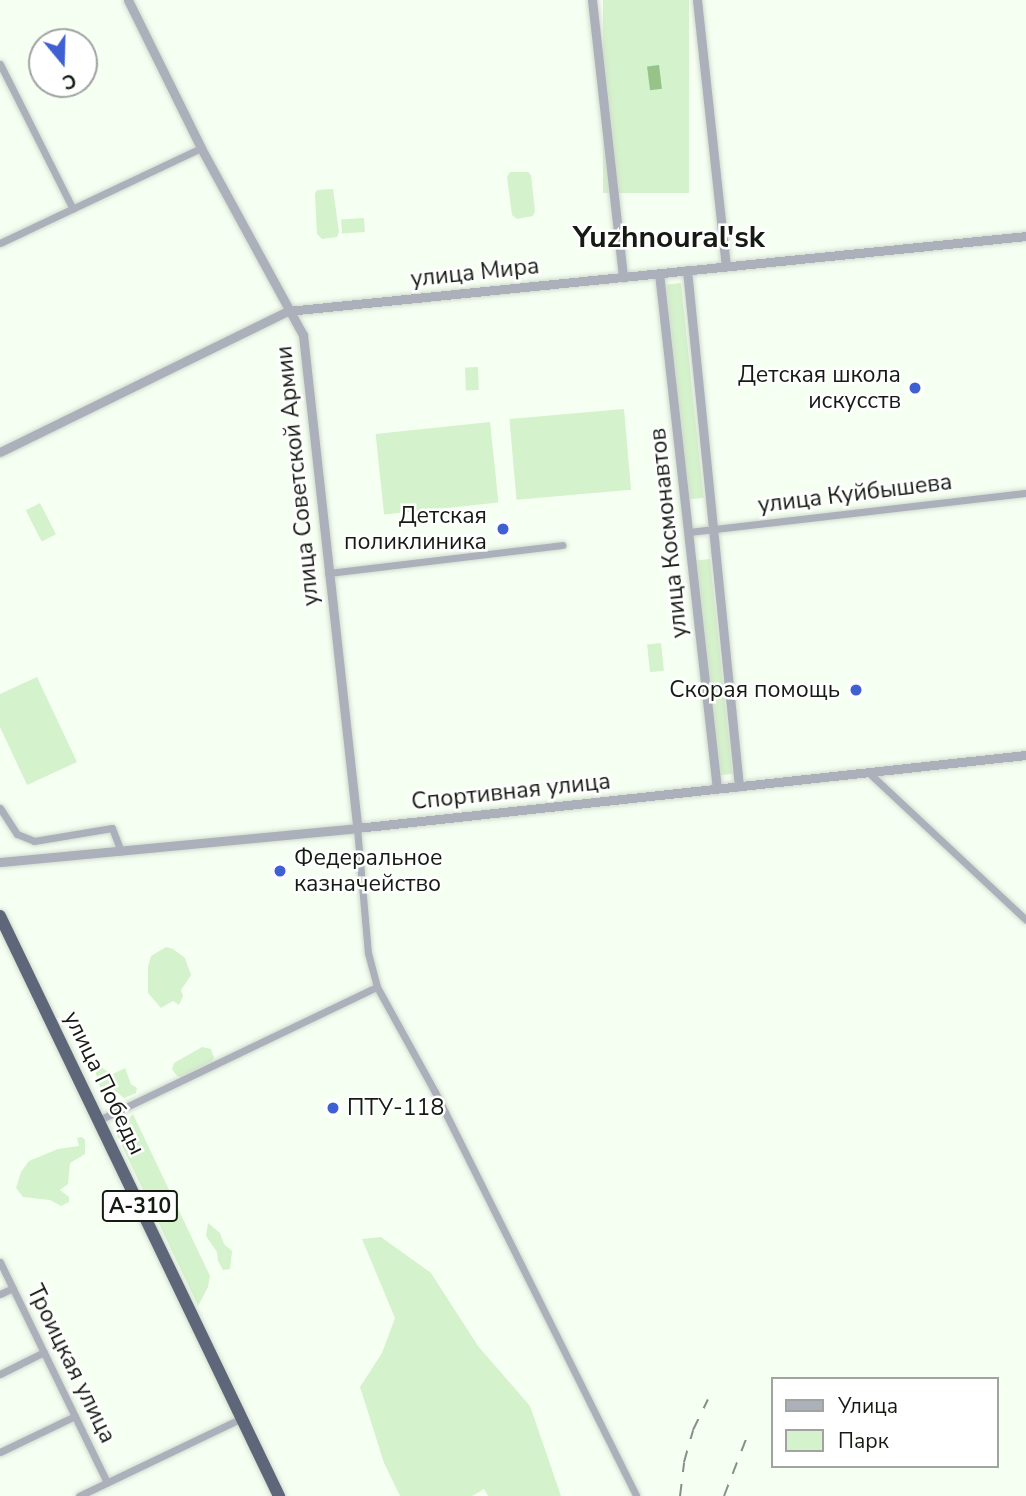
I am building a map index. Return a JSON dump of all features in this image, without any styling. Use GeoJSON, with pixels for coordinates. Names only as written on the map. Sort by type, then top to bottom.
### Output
{"type":"FeatureCollection","features":[{"type":"Feature","properties":{"kind":"highway","name":"улица Победы"},"geometry":{"type":"LineString","coordinates":[[0,916],[279,1496]]}},
{"type":"Feature","properties":{"kind":"street","name":"улица Советской Армии"},"geometry":{"type":"LineString","coordinates":[[128,0],[201,148],[303,335],[357,828],[368,953],[377,987],[435,1092],[636,1496]]}},
{"type":"Feature","properties":{"kind":"street"},"geometry":{"type":"LineString","coordinates":[[592,0],[623,277]]}},
{"type":"Feature","properties":{"kind":"street"},"geometry":{"type":"LineString","coordinates":[[697,0],[726,266]]}},
{"type":"Feature","properties":{"kind":"street"},"geometry":{"type":"LineString","coordinates":[[0,64],[73,209]]}},
{"type":"Feature","properties":{"kind":"street"},"geometry":{"type":"LineString","coordinates":[[0,243],[201,148]]}},
{"type":"Feature","properties":{"kind":"street","name":"улица Мира"},"geometry":{"type":"LineString","coordinates":[[0,452],[288,311],[1026,236]]}},
{"type":"Feature","properties":{"kind":"street","name":"улица Космонавтов"},"geometry":{"type":"LineString","coordinates":[[687,270],[739,786]]}},
{"type":"Feature","properties":{"kind":"street","name":"улица Космонавтов"},"geometry":{"type":"LineString","coordinates":[[659,273],[717,789]]}},
{"type":"Feature","properties":{"kind":"street","name":"улица Куйбышева"},"geometry":{"type":"LineString","coordinates":[[688,532],[1026,493]]}},
{"type":"Feature","properties":{"kind":"street"},"geometry":{"type":"LineString","coordinates":[[328,573],[562,545]]}},
{"type":"Feature","properties":{"kind":"street","name":"Спортивная улица"},"geometry":{"type":"LineString","coordinates":[[0,862],[357,828],[1026,755]]}},
{"type":"Feature","properties":{"kind":"street"},"geometry":{"type":"LineString","coordinates":[[868,772],[1026,920]]}},
{"type":"Feature","properties":{"kind":"street"},"geometry":{"type":"LineString","coordinates":[[0,808],[17,834],[34,841],[111,828],[121,851]]}},
{"type":"Feature","properties":{"kind":"street"},"geometry":{"type":"LineString","coordinates":[[99,1120],[377,987]]}},
{"type":"Feature","properties":{"kind":"street","name":"Троицкая улица"},"geometry":{"type":"LineString","coordinates":[[0,1262],[107,1482]]}},
{"type":"Feature","properties":{"kind":"street"},"geometry":{"type":"LineString","coordinates":[[0,1294],[13,1288]]}},
{"type":"Feature","properties":{"kind":"street"},"geometry":{"type":"LineString","coordinates":[[0,1374],[44,1352]]}},
{"type":"Feature","properties":{"kind":"street"},"geometry":{"type":"LineString","coordinates":[[0,1452],[75,1416]]}},
{"type":"Feature","properties":{"kind":"street"},"geometry":{"type":"LineString","coordinates":[[79,1496],[243,1418]]}},
{"type":"Feature","properties":{"kind":"green space"},"geometry":{"type":"Polygon","coordinates":[[[603,0],[689,0],[689,193],[603,193],[603,0]]]}},
{"type":"Feature","properties":{"kind":"green space"},"geometry":{"type":"Polygon","coordinates":[[[510,172],[528,172],[531,175],[535,211],[533,216],[517,219],[512,215],[507,177],[510,172]]]}},
{"type":"Feature","properties":{"kind":"green space"},"geometry":{"type":"Polygon","coordinates":[[[333,189],[339,232],[337,237],[322,239],[317,234],[315,194],[317,190],[333,189]]]}},
{"type":"Feature","properties":{"kind":"green space"},"geometry":{"type":"Polygon","coordinates":[[[364,218],[365,232],[342,234],[341,220],[364,218]]]}},
{"type":"Feature","properties":{"kind":"green space"},"geometry":{"type":"Polygon","coordinates":[[[681,283],[704,498],[689,499],[666,285],[681,283]]]}},
{"type":"Feature","properties":{"kind":"green space"},"geometry":{"type":"Polygon","coordinates":[[[465,367],[478,367],[479,390],[466,390],[465,367]]]}},
{"type":"Feature","properties":{"kind":"green space"},"geometry":{"type":"Polygon","coordinates":[[[624,409],[631,490],[516,500],[509,419],[624,409]]]}},
{"type":"Feature","properties":{"kind":"green space"},"geometry":{"type":"Polygon","coordinates":[[[490,422],[498,503],[384,515],[376,434],[490,422]]]}},
{"type":"Feature","properties":{"kind":"green space"},"geometry":{"type":"Polygon","coordinates":[[[40,503],[56,534],[42,541],[26,510],[40,503]]]}},
{"type":"Feature","properties":{"kind":"green space"},"geometry":{"type":"Polygon","coordinates":[[[710,559],[733,774],[718,775],[695,561],[710,559]]]}},
{"type":"Feature","properties":{"kind":"green space"},"geometry":{"type":"Polygon","coordinates":[[[661,643],[664,671],[650,672],[647,644],[661,643]]]}},
{"type":"Feature","properties":{"kind":"green space"},"geometry":{"type":"Polygon","coordinates":[[[37,677],[77,762],[27,785],[0,727],[0,694],[37,677]]]}},
{"type":"Feature","properties":{"kind":"green space"},"geometry":{"type":"Polygon","coordinates":[[[166,947],[185,958],[191,975],[181,990],[183,996],[179,1005],[173,1001],[161,1008],[148,993],[148,967],[151,956],[166,947]]]}},
{"type":"Feature","properties":{"kind":"green space"},"geometry":{"type":"Polygon","coordinates":[[[202,1047],[211,1049],[214,1058],[211,1062],[182,1077],[177,1076],[172,1069],[174,1063],[202,1047]]]}},
{"type":"Feature","properties":{"kind":"green space"},"geometry":{"type":"Polygon","coordinates":[[[97,1063],[111,1075],[125,1068],[131,1084],[137,1088],[136,1093],[124,1098],[113,1089],[100,1087],[93,1064],[97,1063]]]}},
{"type":"Feature","properties":{"kind":"green space"},"geometry":{"type":"Polygon","coordinates":[[[133,1114],[210,1276],[208,1287],[198,1306],[116,1133],[133,1114]]]}},
{"type":"Feature","properties":{"kind":"green space"},"geometry":{"type":"Polygon","coordinates":[[[82,1137],[85,1140],[85,1154],[70,1163],[68,1184],[60,1190],[69,1197],[69,1202],[61,1206],[50,1200],[23,1197],[16,1188],[21,1172],[29,1161],[58,1149],[79,1146],[77,1138],[82,1137]]]}},
{"type":"Feature","properties":{"kind":"green space"},"geometry":{"type":"Polygon","coordinates":[[[208,1223],[220,1233],[224,1244],[232,1251],[230,1269],[223,1270],[217,1252],[206,1236],[208,1223]]]}},
{"type":"Feature","properties":{"kind":"green space"},"geometry":{"type":"Polygon","coordinates":[[[381,1237],[431,1273],[478,1346],[530,1406],[561,1496],[488,1496],[484,1489],[472,1496],[400,1496],[384,1463],[360,1387],[382,1353],[395,1318],[362,1239],[381,1237]]]}},
{"type":"Feature","properties":{"kind":"shaded area"},"geometry":{"type":"Polygon","coordinates":[[[659,65],[662,89],[650,90],[647,66],[659,65]]]}},
{"type":"Feature","properties":{"kind":"railway"},"geometry":{"type":"LineString","coordinates":[[680,1496],[684,1462],[693,1430],[708,1399]]}},
{"type":"Feature","properties":{"kind":"railway"},"geometry":{"type":"LineString","coordinates":[[724,1496],[748,1434]]}},
{"type":"Feature","properties":{"kind":"place","name":"Детская школа искусств"},"geometry":{"type":"Point","coordinates":[915,388]}},
{"type":"Feature","properties":{"kind":"place","name":"Детская поликлиника"},"geometry":{"type":"Point","coordinates":[503,529]}},
{"type":"Feature","properties":{"kind":"place","name":"Скорая помощь"},"geometry":{"type":"Point","coordinates":[856,690]}},
{"type":"Feature","properties":{"kind":"place","name":"Федеральное казначейство"},"geometry":{"type":"Point","coordinates":[280,871]}},
{"type":"Feature","properties":{"kind":"place","name":"ПТУ-118"},"geometry":{"type":"Point","coordinates":[333,1108]}},
{"type":"Feature","properties":{"kind":"district","name":"Yuzhnoural'sk"},"geometry":{"type":"Point","coordinates":[669,238]}}]}
